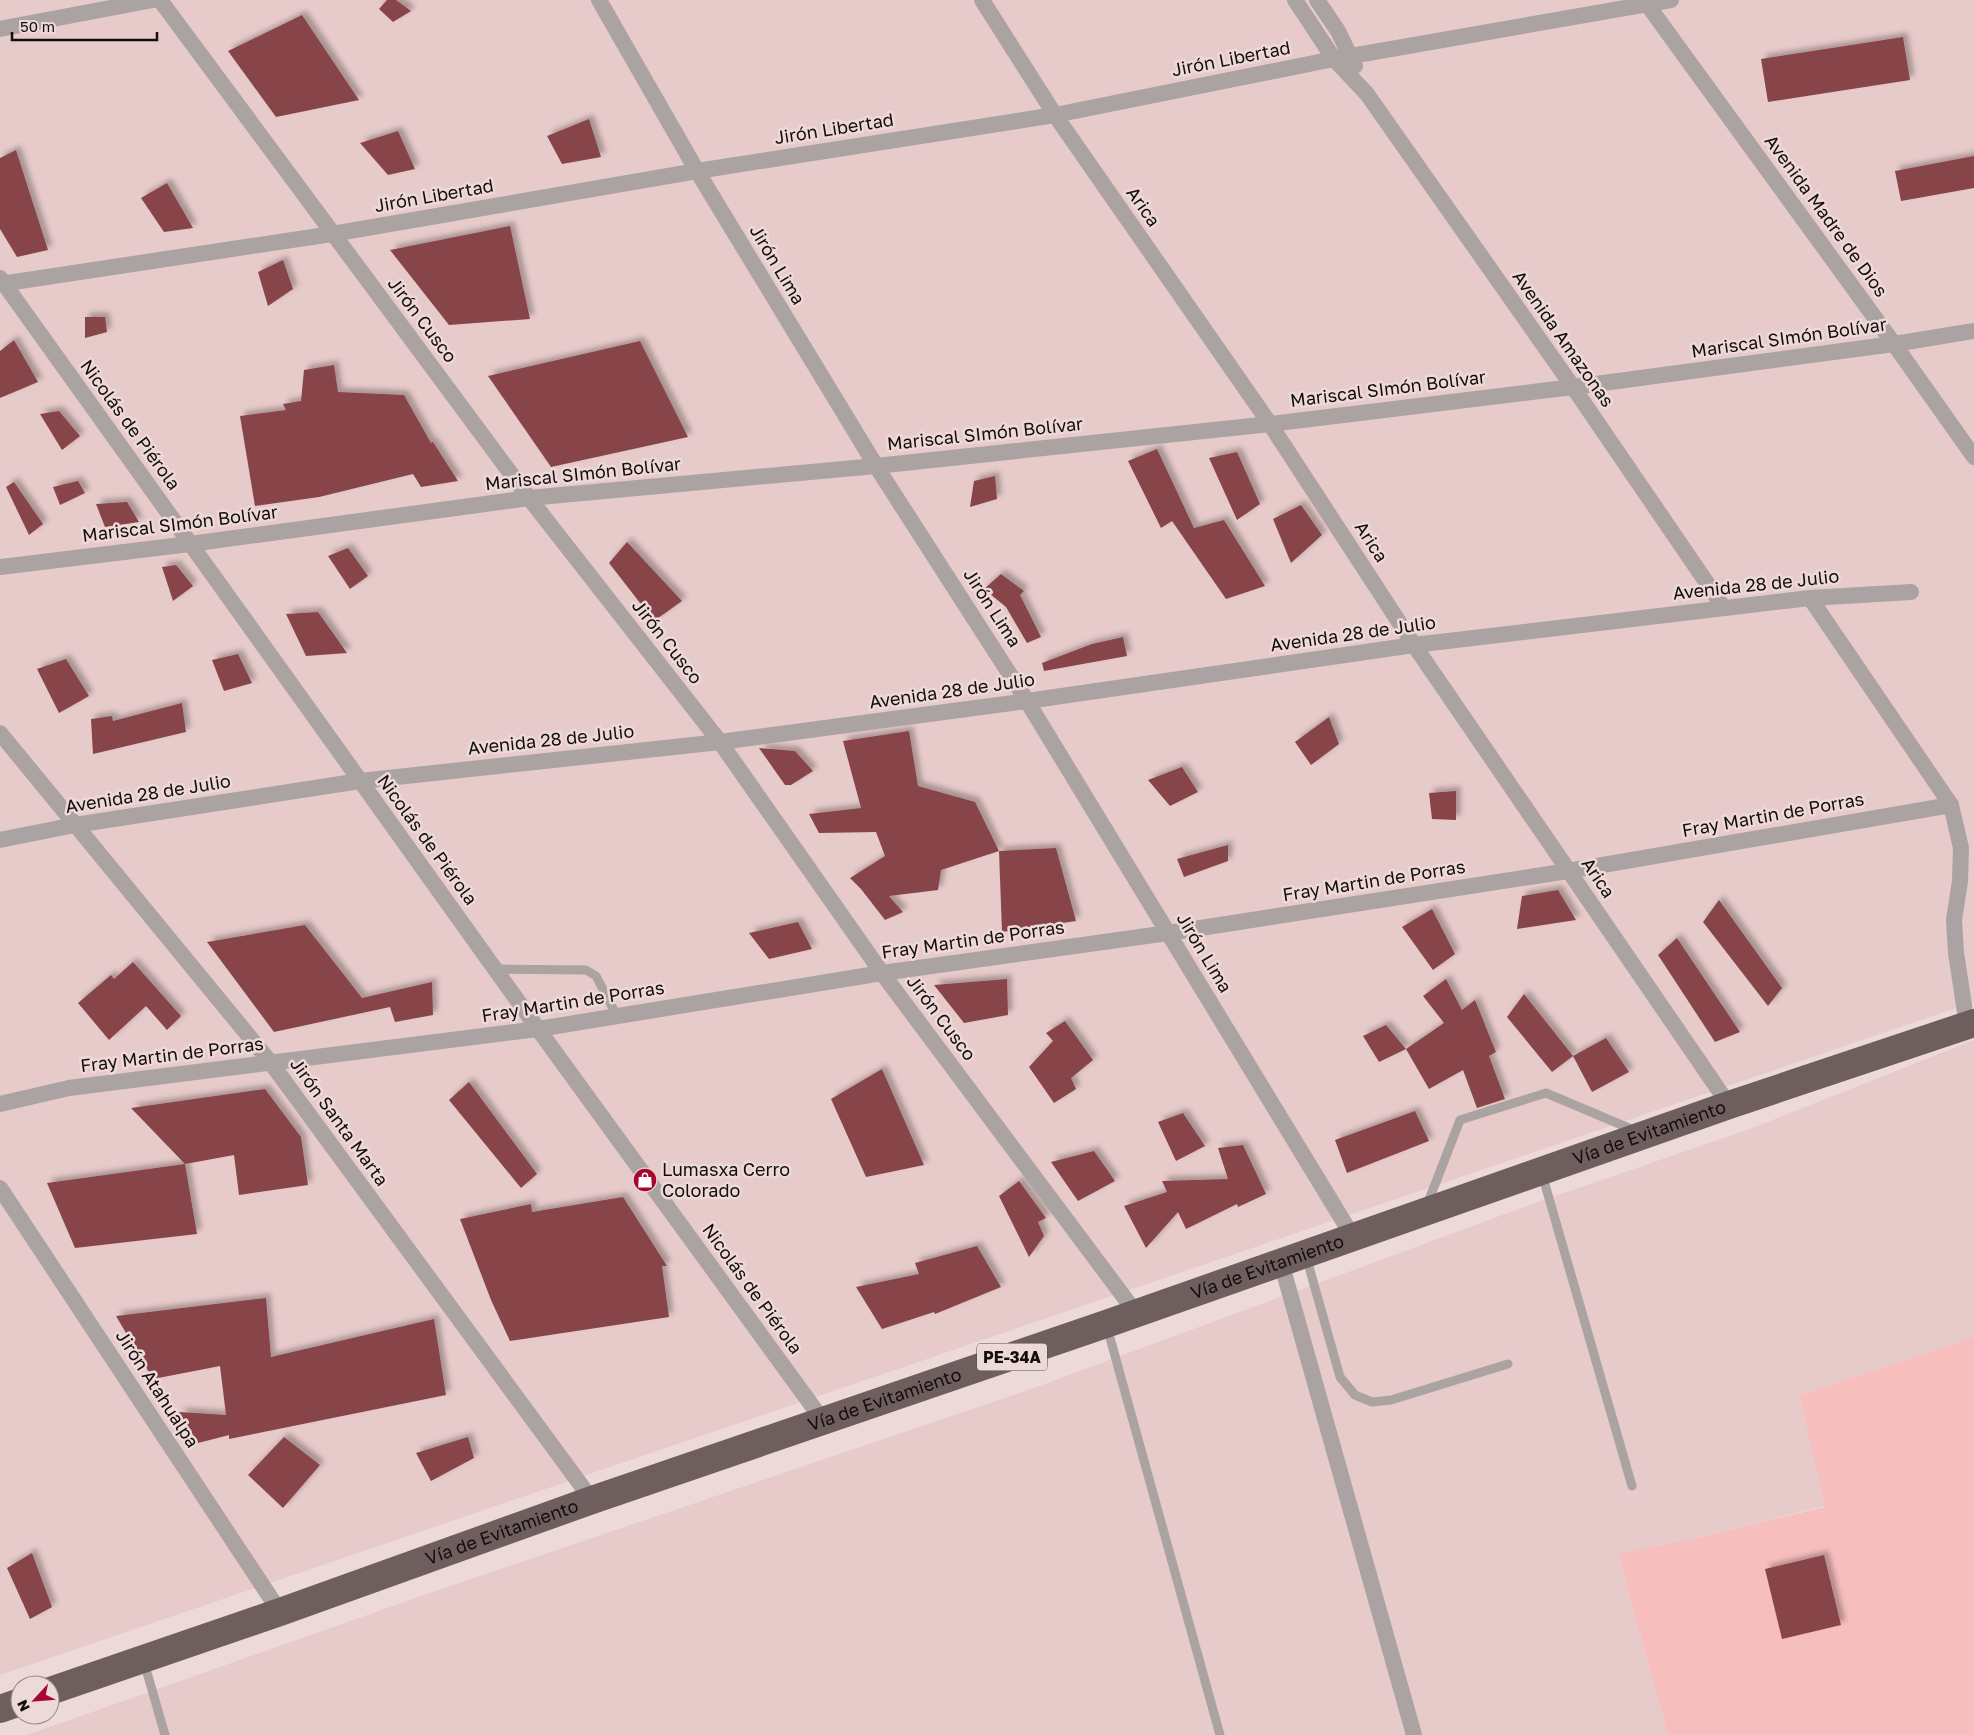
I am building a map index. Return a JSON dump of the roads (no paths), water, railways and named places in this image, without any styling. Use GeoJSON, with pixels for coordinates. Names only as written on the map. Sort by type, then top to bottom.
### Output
{"type":"FeatureCollection","features":[{"type":"Feature","properties":{"kind":"highway","name":"Vía de Evitamiento"},"geometry":{"type":"LineString","coordinates":[[60,1688],[280,1612],[592,1500],[824,1422],[1729,1105],[1970,1024]]}},
{"type":"Feature","properties":{"kind":"street"},"geometry":{"type":"LineString","coordinates":[[0,29],[154,0]]}},
{"type":"Feature","properties":{"kind":"street","name":"Jirón Cusco"},"geometry":{"type":"LineString","coordinates":[[160,0],[529,498],[720,742],[882,973],[1136,1313]]}},
{"type":"Feature","properties":{"kind":"street","name":"Jirón Lima"},"geometry":{"type":"LineString","coordinates":[[599,0],[697,171],[876,466],[1027,701],[1353,1237]]}},
{"type":"Feature","properties":{"kind":"street","name":"Arica"},"geometry":{"type":"LineString","coordinates":[[982,0],[1055,115],[1270,424],[1414,645],[1729,1105]]}},
{"type":"Feature","properties":{"kind":"street","name":"Avenida Amazonas"},"geometry":{"type":"LineString","coordinates":[[1295,0],[1334,59],[1367,94],[1573,387],[1724,608]]}},
{"type":"Feature","properties":{"kind":"street","name":"Avenida Amazonas"},"geometry":{"type":"LineString","coordinates":[[1317,0],[1352,57],[1367,94]]}},
{"type":"Feature","properties":{"kind":"street","name":"Jirón Libertad"},"geometry":{"type":"LineString","coordinates":[[1,282],[332,234],[697,171],[1055,115],[1334,59],[1646,2],[1671,0]]}},
{"type":"Feature","properties":{"kind":"street","name":"Avenida Madre de Dios"},"geometry":{"type":"LineString","coordinates":[[1646,2],[1974,457]]}},
{"type":"Feature","properties":{"kind":"street","name":"Nicolás de Piérola"},"geometry":{"type":"LineString","coordinates":[[1,282],[494,969],[824,1422]]}},
{"type":"Feature","properties":{"kind":"street","name":"Mariscal SImón Bolívar"},"geometry":{"type":"LineString","coordinates":[[0,567],[190,544],[529,498],[876,466],[1270,424],[1573,387],[1894,344],[1974,331]]}},
{"type":"Feature","properties":{"kind":"street","name":"Avenida 28 de Julio"},"geometry":{"type":"LineString","coordinates":[[0,840],[75,825],[360,781],[720,742],[1027,701],[1414,645],[1810,598],[1911,592]]}},
{"type":"Feature","properties":{"kind":"street"},"geometry":{"type":"LineString","coordinates":[[1810,598],[1951,805],[1961,848],[1960,881],[1954,920],[1956,953],[1970,1024]]}},
{"type":"Feature","properties":{"kind":"street","name":"Jirón Santa Marta"},"geometry":{"type":"LineString","coordinates":[[0,733],[271,1063],[592,1500]]}},
{"type":"Feature","properties":{"kind":"street","name":"Fray Martin de Porras"},"geometry":{"type":"LineString","coordinates":[[0,1104],[69,1088],[538,1029],[882,973],[1168,933],[1568,871],[1951,805]]}},
{"type":"Feature","properties":{"kind":"street","name":"Jirón Atahualpa"},"geometry":{"type":"LineString","coordinates":[[0,1188],[280,1612]]}},
{"type":"Feature","properties":{"kind":"street"},"geometry":{"type":"LineString","coordinates":[[1293,1258],[1414,1735]]}},
{"type":"Feature","properties":{"kind":"lane"},"geometry":{"type":"LineString","coordinates":[[494,969],[586,970],[596,976],[617,1016]]}},
{"type":"Feature","properties":{"kind":"lane"},"geometry":{"type":"LineString","coordinates":[[1424,1212],[1460,1120],[1546,1093],[1646,1135]]}},
{"type":"Feature","properties":{"kind":"lane"},"geometry":{"type":"LineString","coordinates":[[1541,1172],[1632,1486]]}},
{"type":"Feature","properties":{"kind":"lane"},"geometry":{"type":"LineString","coordinates":[[1293,1258],[1340,1377],[1355,1395],[1372,1402],[1391,1400],[1508,1364]]}},
{"type":"Feature","properties":{"kind":"lane"},"geometry":{"type":"LineString","coordinates":[[1106,1324],[1220,1735]]}},
{"type":"Feature","properties":{"kind":"lane"},"geometry":{"type":"LineString","coordinates":[[143,1659],[165,1735]]}},
{"type":"Feature","properties":{"kind":"place","name":"Lumasxa Cerro Colorado"},"geometry":{"type":"Point","coordinates":[645,1180]}}]}
